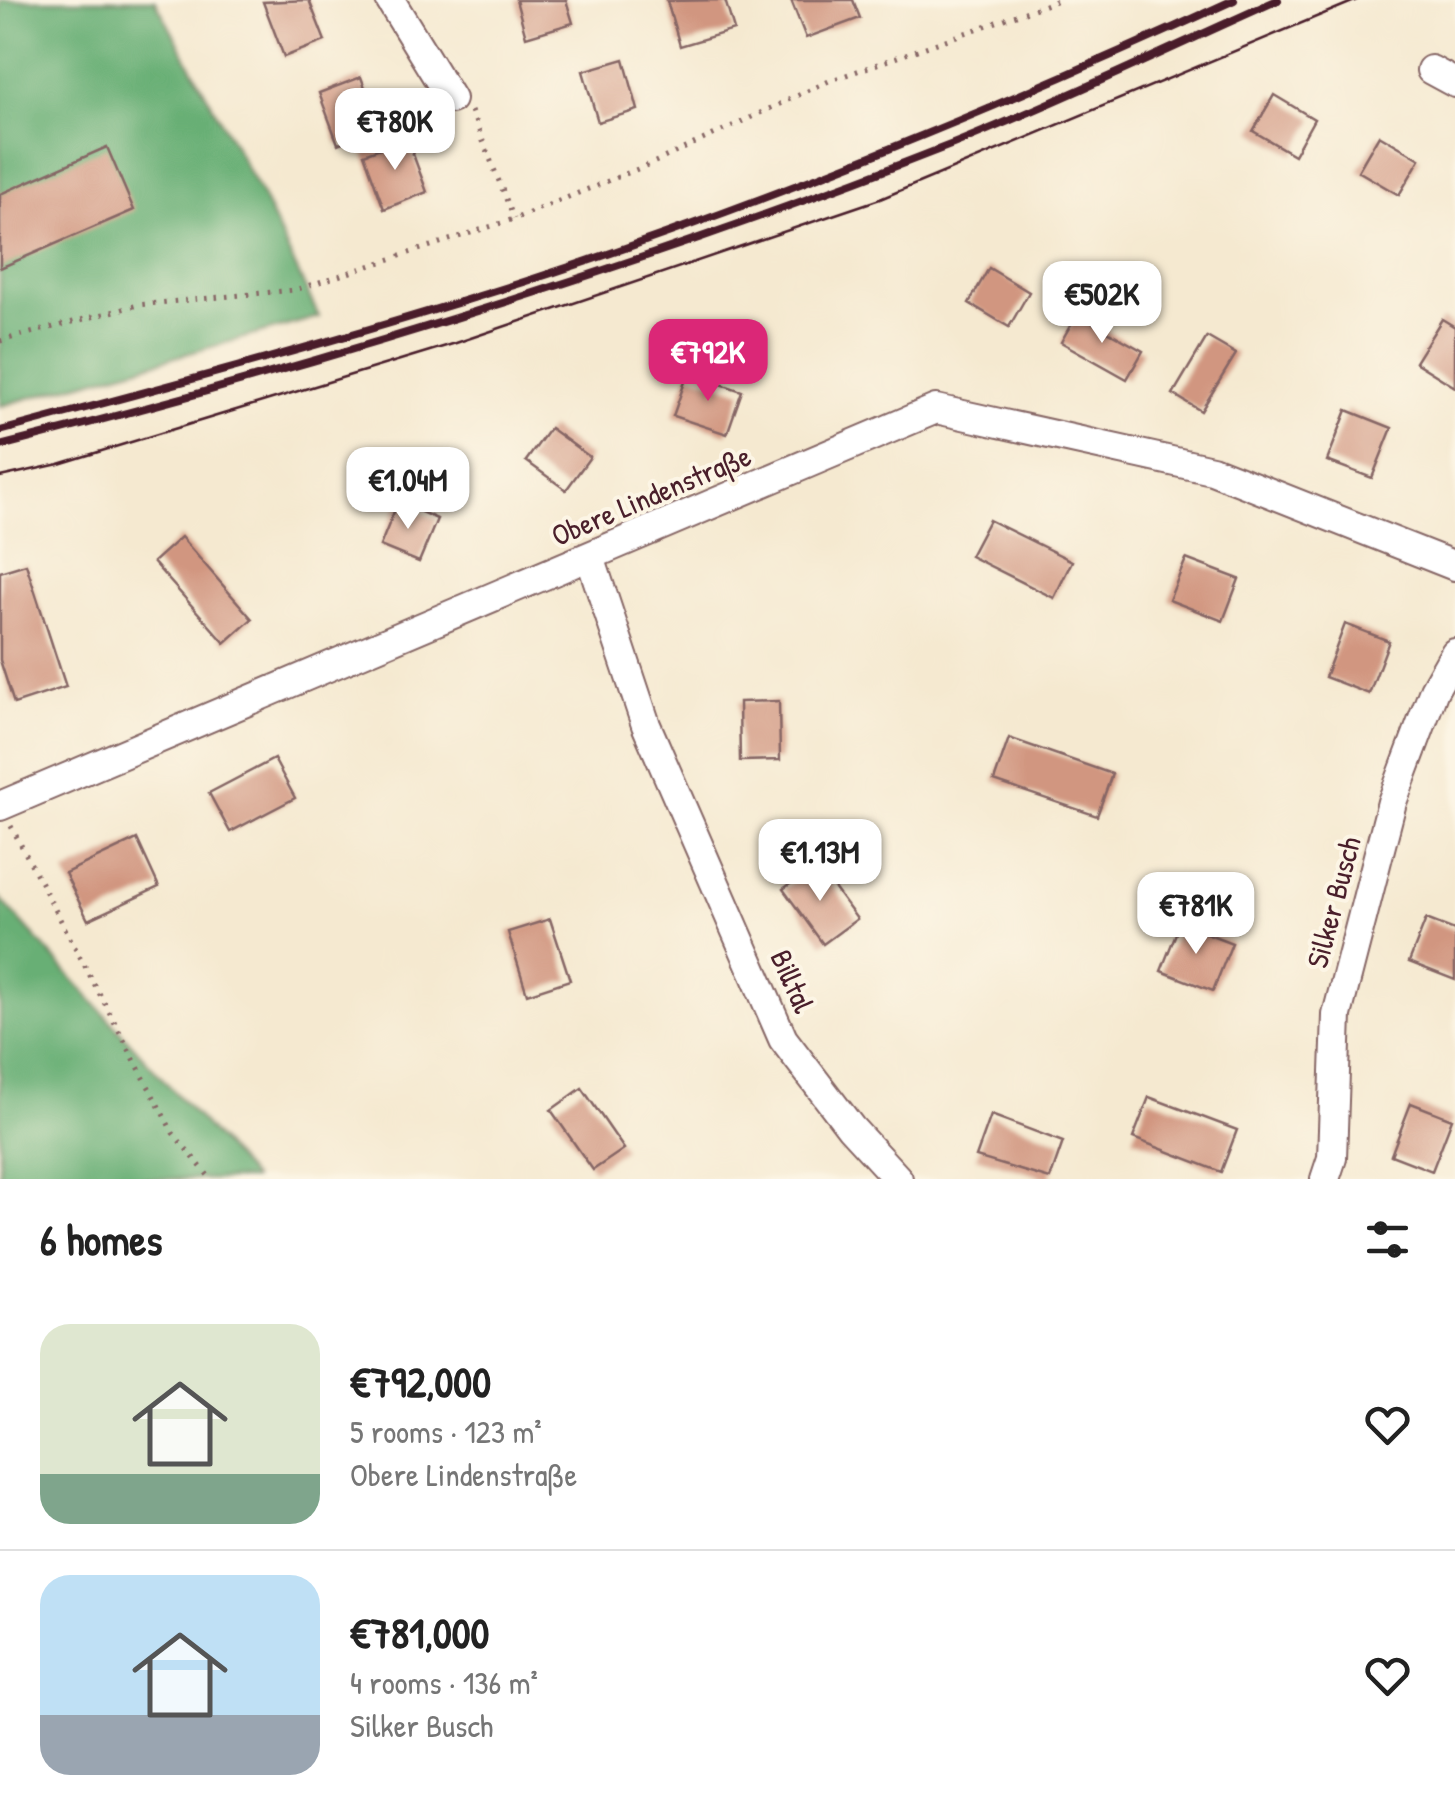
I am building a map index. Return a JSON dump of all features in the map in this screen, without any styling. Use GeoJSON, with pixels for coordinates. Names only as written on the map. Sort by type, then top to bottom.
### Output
{"type":"FeatureCollection","features":[{"type":"Feature","properties":{"kind":"street"},"geometry":{"type":"LineString","coordinates":[[390,0],[451,99]]}},
{"type":"Feature","properties":{"kind":"street","name":"Obere Lindenstraße"},"geometry":{"type":"LineString","coordinates":[[0,806],[936,409],[1212,470],[1455,566]]}},
{"type":"Feature","properties":{"kind":"street","name":"Billtal"},"geometry":{"type":"LineString","coordinates":[[590,556],[646,725],[783,1039],[851,1128],[898,1179]]}},
{"type":"Feature","properties":{"kind":"street","name":"Silker Busch"},"geometry":{"type":"LineString","coordinates":[[1325,1179],[1332,1158],[1337,1015],[1392,802],[1434,690],[1455,653]]}},
{"type":"Feature","properties":{"kind":"path"},"geometry":{"type":"LineString","coordinates":[[0,341],[138,305],[295,290],[514,219],[654,162],[829,82],[1059,0]]}},
{"type":"Feature","properties":{"kind":"path"},"geometry":{"type":"LineString","coordinates":[[451,99],[474,113],[514,219]]}},
{"type":"Feature","properties":{"kind":"path"},"geometry":{"type":"LineString","coordinates":[[0,806],[173,1133],[211,1179]]}},
{"type":"Feature","properties":{"kind":"green space"},"geometry":{"type":"Polygon","coordinates":[[[0,0],[155,0],[263,198],[319,317],[0,406],[0,0]]]}},
{"type":"Feature","properties":{"kind":"green space"},"geometry":{"type":"Polygon","coordinates":[[[0,898],[253,1179],[0,1179],[0,898]]]}},
{"type":"Feature","properties":{"kind":"building"},"geometry":{"type":"Polygon","coordinates":[[[309,0],[325,41],[284,57],[263,2],[309,0]]]}},
{"type":"Feature","properties":{"kind":"building"},"geometry":{"type":"Polygon","coordinates":[[[516,0],[566,0],[573,23],[526,37],[516,0]]]}},
{"type":"Feature","properties":{"kind":"building"},"geometry":{"type":"Polygon","coordinates":[[[725,0],[734,30],[680,46],[667,1],[725,0]]]}},
{"type":"Feature","properties":{"kind":"building"},"geometry":{"type":"Polygon","coordinates":[[[791,0],[853,0],[860,18],[806,38],[791,0]]]}},
{"type":"Feature","properties":{"kind":"building"},"geometry":{"type":"Polygon","coordinates":[[[624,59],[638,110],[598,122],[583,71],[624,59]]]}},
{"type":"Feature","properties":{"kind":"building"},"geometry":{"type":"Polygon","coordinates":[[[361,77],[380,128],[338,144],[319,93],[361,77]]]}},
{"type":"Feature","properties":{"kind":"building"},"geometry":{"type":"Polygon","coordinates":[[[1274,95],[1314,119],[1294,155],[1253,131],[1274,95]]]}},
{"type":"Feature","properties":{"kind":"building"},"geometry":{"type":"Polygon","coordinates":[[[1379,135],[1420,159],[1399,195],[1358,171],[1379,135]]]}},
{"type":"Feature","properties":{"kind":"building"},"geometry":{"type":"Polygon","coordinates":[[[407,138],[427,192],[384,209],[364,154],[407,138]]]}},
{"type":"Feature","properties":{"kind":"building"},"geometry":{"type":"Polygon","coordinates":[[[107,147],[134,210],[0,268],[0,194],[107,147]]]}},
{"type":"Feature","properties":{"kind":"building"},"geometry":{"type":"Polygon","coordinates":[[[989,268],[1029,292],[1009,327],[969,303],[989,268]]]}},
{"type":"Feature","properties":{"kind":"building"},"geometry":{"type":"Polygon","coordinates":[[[1077,314],[1143,351],[1127,379],[1061,342],[1077,314]]]}},
{"type":"Feature","properties":{"kind":"building"},"geometry":{"type":"Polygon","coordinates":[[[1442,319],[1455,327],[1455,387],[1415,362],[1442,319]]]}},
{"type":"Feature","properties":{"kind":"building"},"geometry":{"type":"Polygon","coordinates":[[[1207,337],[1236,354],[1201,411],[1173,394],[1207,337]]]}},
{"type":"Feature","properties":{"kind":"building"},"geometry":{"type":"Polygon","coordinates":[[[688,373],[742,391],[727,434],[673,416],[688,373]]]}},
{"type":"Feature","properties":{"kind":"building"},"geometry":{"type":"Polygon","coordinates":[[[1347,410],[1392,428],[1372,478],[1327,461],[1347,410]]]}},
{"type":"Feature","properties":{"kind":"building"},"geometry":{"type":"Polygon","coordinates":[[[550,428],[590,457],[566,490],[526,461],[550,428]]]}},
{"type":"Feature","properties":{"kind":"building"},"geometry":{"type":"Polygon","coordinates":[[[398,502],[437,519],[419,562],[380,546],[398,502]]]}},
{"type":"Feature","properties":{"kind":"building"},"geometry":{"type":"Polygon","coordinates":[[[989,520],[1072,561],[1054,598],[970,556],[989,520]]]}},
{"type":"Feature","properties":{"kind":"building"},"geometry":{"type":"Polygon","coordinates":[[[181,537],[252,619],[225,643],[153,562],[181,537]]]}},
{"type":"Feature","properties":{"kind":"building"},"geometry":{"type":"Polygon","coordinates":[[[1186,559],[1239,579],[1223,621],[1169,600],[1186,559]]]}},
{"type":"Feature","properties":{"kind":"building"},"geometry":{"type":"Polygon","coordinates":[[[26,564],[66,687],[14,704],[0,660],[0,572],[26,564]]]}},
{"type":"Feature","properties":{"kind":"building"},"geometry":{"type":"Polygon","coordinates":[[[1345,624],[1389,641],[1369,694],[1325,677],[1345,624]]]}},
{"type":"Feature","properties":{"kind":"building"},"geometry":{"type":"Polygon","coordinates":[[[779,701],[780,760],[740,761],[739,702],[779,701]]]}},
{"type":"Feature","properties":{"kind":"building"},"geometry":{"type":"Polygon","coordinates":[[[1009,738],[1112,774],[1097,816],[994,781],[1009,738]]]}},
{"type":"Feature","properties":{"kind":"building"},"geometry":{"type":"Polygon","coordinates":[[[274,759],[295,798],[230,832],[209,793],[274,759]]]}},
{"type":"Feature","properties":{"kind":"building"},"geometry":{"type":"Polygon","coordinates":[[[137,839],[159,887],[88,920],[65,873],[137,839]]]}},
{"type":"Feature","properties":{"kind":"building"},"geometry":{"type":"Polygon","coordinates":[[[817,865],[857,919],[823,944],[783,889],[817,865]]]}},
{"type":"Feature","properties":{"kind":"building"},"geometry":{"type":"Polygon","coordinates":[[[550,919],[570,980],[527,994],[508,932],[550,919]]]}},
{"type":"Feature","properties":{"kind":"building"},"geometry":{"type":"Polygon","coordinates":[[[1426,919],[1455,930],[1455,980],[1409,962],[1426,919]]]}},
{"type":"Feature","properties":{"kind":"building"},"geometry":{"type":"Polygon","coordinates":[[[1180,923],[1232,943],[1213,991],[1161,971],[1180,923]]]}},
{"type":"Feature","properties":{"kind":"building"},"geometry":{"type":"Polygon","coordinates":[[[582,1088],[624,1149],[593,1170],[551,1110],[582,1088]]]}},
{"type":"Feature","properties":{"kind":"building"},"geometry":{"type":"Polygon","coordinates":[[[1149,1097],[1237,1130],[1221,1172],[1133,1138],[1149,1097]]]}},
{"type":"Feature","properties":{"kind":"building"},"geometry":{"type":"Polygon","coordinates":[[[1411,1103],[1452,1119],[1432,1171],[1391,1155],[1411,1103]]]}},
{"type":"Feature","properties":{"kind":"building"},"geometry":{"type":"Polygon","coordinates":[[[991,1115],[1063,1142],[1050,1179],[976,1157],[991,1115]]]}},
{"type":"Feature","properties":{"kind":"tram line"},"geometry":{"type":"LineString","coordinates":[[0,477],[59,464],[456,343],[880,199],[1357,0]]}},
{"type":"Feature","properties":{"kind":"railway"},"geometry":{"type":"LineString","coordinates":[[0,431],[329,341],[615,252],[883,152],[1234,0]]}},
{"type":"Feature","properties":{"kind":"railway"},"geometry":{"type":"LineString","coordinates":[[0,446],[361,347],[718,231],[953,144],[1278,0]]}}]}
